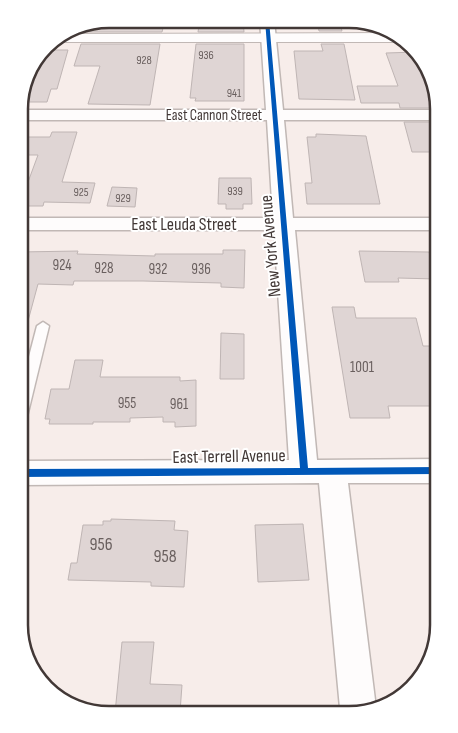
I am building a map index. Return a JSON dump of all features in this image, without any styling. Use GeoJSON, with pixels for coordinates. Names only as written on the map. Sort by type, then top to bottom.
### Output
{"type":"FeatureCollection","features":[{"type":"Feature","properties":{"kind":"street"},"geometry":{"type":"LineString","coordinates":[[68,38],[267,29],[388,37]]}},
{"type":"Feature","properties":{"kind":"street","name":"New York Avenue"},"geometry":{"type":"LineString","coordinates":[[267,29],[283,224],[318,471],[358,705]]}},
{"type":"Feature","properties":{"kind":"street","name":"East Cannon Street"},"geometry":{"type":"LineString","coordinates":[[28,115],[430,115]]}},
{"type":"Feature","properties":{"kind":"street","name":"East Leuda Street"},"geometry":{"type":"LineString","coordinates":[[28,224],[430,224]]}},
{"type":"Feature","properties":{"kind":"street","name":"East Terrell Avenue"},"geometry":{"type":"LineString","coordinates":[[28,473],[430,471]]}},
{"type":"Feature","properties":{"kind":"lane"},"geometry":{"type":"LineString","coordinates":[[28,385],[43,326]]}},
{"type":"Feature","properties":{"kind":"building"},"geometry":{"type":"Polygon","coordinates":[[[98,28],[163,28],[162,32],[85,32],[98,28]]]}},
{"type":"Feature","properties":{"kind":"building"},"geometry":{"type":"Polygon","coordinates":[[[199,28],[244,28],[244,32],[198,32],[199,28]]]}},
{"type":"Feature","properties":{"kind":"building"},"geometry":{"type":"Polygon","coordinates":[[[318,28],[341,28],[342,31],[319,31],[318,28]]]}},
{"type":"Feature","properties":{"kind":"building"},"geometry":{"type":"Polygon","coordinates":[[[81,44],[160,44],[150,105],[88,104],[100,66],[74,66],[81,44]]]}},
{"type":"Feature","properties":{"kind":"building"},"geometry":{"type":"Polygon","coordinates":[[[196,44],[244,44],[244,101],[195,101],[196,98],[190,98],[196,44]]]}},
{"type":"Feature","properties":{"kind":"building"},"geometry":{"type":"Polygon","coordinates":[[[321,44],[344,44],[355,100],[299,99],[294,51],[323,51],[321,44]]]}},
{"type":"Feature","properties":{"kind":"building"},"geometry":{"type":"Polygon","coordinates":[[[53,50],[68,50],[57,89],[51,89],[47,102],[28,102],[36,72],[44,59],[53,50]]]}},
{"type":"Feature","properties":{"kind":"building"},"geometry":{"type":"Polygon","coordinates":[[[408,52],[414,59],[420,68],[429,92],[430,108],[400,108],[399,103],[361,103],[357,86],[398,86],[386,53],[408,52]]]}},
{"type":"Feature","properties":{"kind":"building"},"geometry":{"type":"Polygon","coordinates":[[[404,122],[430,122],[430,152],[412,152],[404,122]]]}},
{"type":"Feature","properties":{"kind":"building"},"geometry":{"type":"Polygon","coordinates":[[[52,132],[77,132],[62,182],[95,183],[90,203],[44,202],[43,206],[28,206],[28,182],[38,155],[28,155],[28,137],[50,137],[52,132]]]}},
{"type":"Feature","properties":{"kind":"building"},"geometry":{"type":"Polygon","coordinates":[[[316,134],[366,136],[380,204],[307,204],[305,183],[312,183],[307,137],[316,137],[316,134]]]}},
{"type":"Feature","properties":{"kind":"building"},"geometry":{"type":"Polygon","coordinates":[[[219,178],[251,178],[252,204],[243,204],[243,209],[226,209],[226,204],[218,204],[219,178]]]}},
{"type":"Feature","properties":{"kind":"building"},"geometry":{"type":"Polygon","coordinates":[[[112,187],[137,188],[135,207],[107,206],[112,187]]]}},
{"type":"Feature","properties":{"kind":"building"},"geometry":{"type":"Polygon","coordinates":[[[223,250],[245,250],[244,288],[221,287],[221,283],[143,281],[74,281],[73,285],[38,284],[28,321],[28,252],[78,251],[77,254],[155,256],[155,254],[223,254],[223,250]]]}},
{"type":"Feature","properties":{"kind":"building"},"geometry":{"type":"Polygon","coordinates":[[[359,251],[429,252],[430,279],[398,278],[399,282],[365,282],[359,251]]]}},
{"type":"Feature","properties":{"kind":"building"},"geometry":{"type":"Polygon","coordinates":[[[332,307],[354,307],[356,318],[416,318],[423,346],[430,346],[430,406],[388,406],[390,418],[350,418],[332,307]]]}},
{"type":"Feature","properties":{"kind":"building"},"geometry":{"type":"Polygon","coordinates":[[[221,333],[244,334],[244,379],[220,379],[221,333]]]}},
{"type":"Feature","properties":{"kind":"building"},"geometry":{"type":"Polygon","coordinates":[[[75,360],[103,360],[100,377],[180,377],[180,381],[196,380],[196,426],[175,427],[175,422],[163,422],[163,417],[130,418],[130,422],[49,424],[50,419],[45,419],[51,389],[69,389],[75,360]]]}},
{"type":"Feature","properties":{"kind":"building"},"geometry":{"type":"Polygon","coordinates":[[[111,519],[175,521],[174,530],[188,531],[184,587],[151,586],[151,582],[68,580],[71,563],[77,563],[83,525],[103,525],[103,521],[111,521],[111,519]]]}},
{"type":"Feature","properties":{"kind":"building"},"geometry":{"type":"Polygon","coordinates":[[[303,524],[309,580],[258,582],[255,525],[303,524]]]}},
{"type":"Feature","properties":{"kind":"building"},"geometry":{"type":"Polygon","coordinates":[[[122,642],[154,642],[150,684],[182,685],[180,706],[116,706],[122,642]]]}},
{"type":"Feature","properties":{"kind":"cycle path"},"geometry":{"type":"LineString","coordinates":[[268,28],[304,470]]}},
{"type":"Feature","properties":{"kind":"cycle path"},"geometry":{"type":"LineString","coordinates":[[28,473],[430,471]]}}]}
